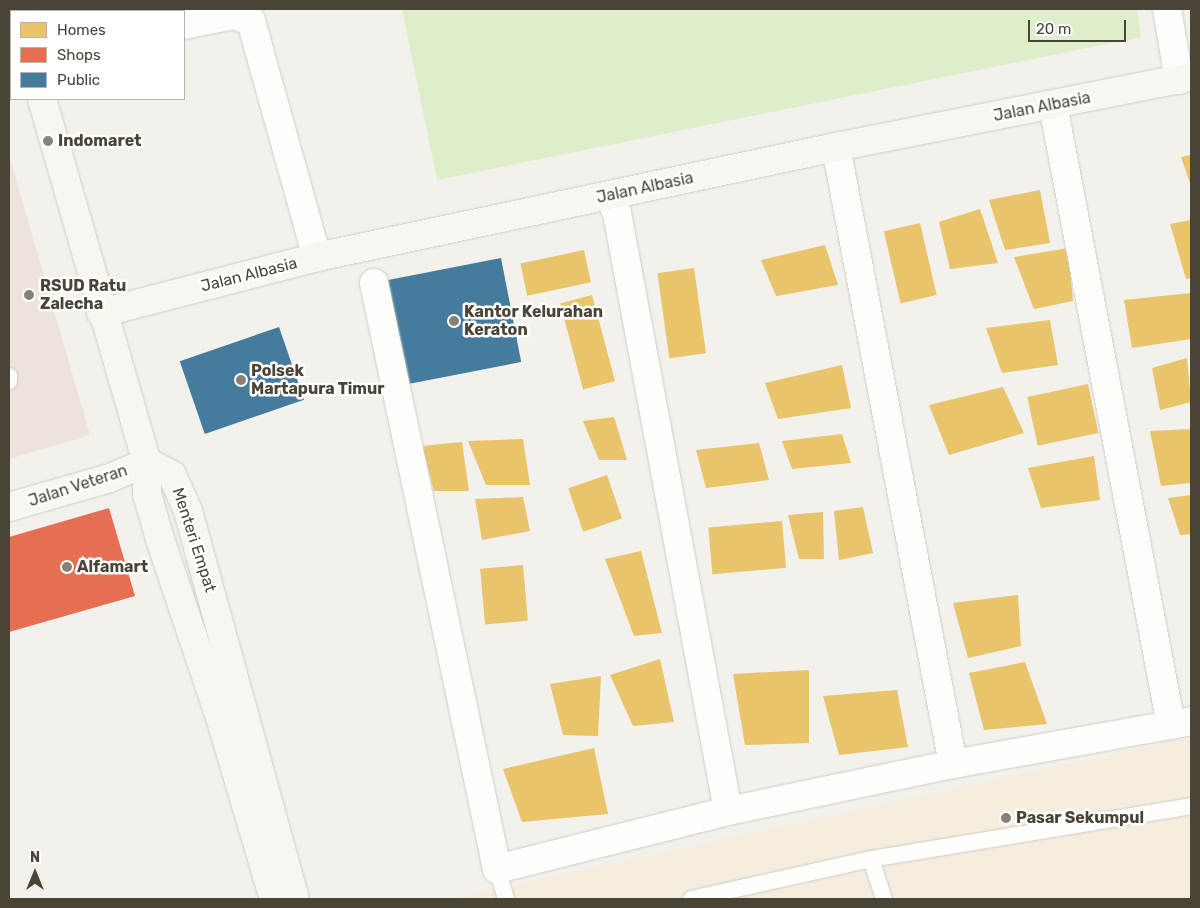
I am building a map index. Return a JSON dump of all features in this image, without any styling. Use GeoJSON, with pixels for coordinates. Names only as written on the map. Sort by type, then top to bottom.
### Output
{"type":"FeatureCollection","features":[{"type":"Feature","properties":{"kind":"street"},"geometry":{"type":"LineString","coordinates":[[1167,9],[1185,79]]}},
{"type":"Feature","properties":{"kind":"street"},"geometry":{"type":"LineString","coordinates":[[185,25],[233,15],[251,21],[317,257]]}},
{"type":"Feature","properties":{"kind":"street","name":"Jalan Albasia"},"geometry":{"type":"LineString","coordinates":[[102,313],[317,257],[836,147],[1185,79]]}},
{"type":"Feature","properties":{"kind":"street"},"geometry":{"type":"LineString","coordinates":[[42,100],[102,313],[147,462]]}},
{"type":"Feature","properties":{"kind":"street"},"geometry":{"type":"LineString","coordinates":[[374,283],[497,869],[728,811],[953,764],[1181,723],[1053,104]]}},
{"type":"Feature","properties":{"kind":"street"},"geometry":{"type":"LineString","coordinates":[[836,147],[953,764]]}},
{"type":"Feature","properties":{"kind":"street"},"geometry":{"type":"LineString","coordinates":[[609,196],[617,213],[728,811]]}},
{"type":"Feature","properties":{"kind":"street","name":"Jalan Veteran"},"geometry":{"type":"LineString","coordinates":[[9,507],[110,478],[147,462]]}},
{"type":"Feature","properties":{"kind":"street","name":"Menteri Empat"},"geometry":{"type":"LineString","coordinates":[[274,899],[220,717],[160,539],[147,494],[147,462],[172,475],[188,510],[295,899]]}},
{"type":"Feature","properties":{"kind":"lane"},"geometry":{"type":"LineString","coordinates":[[9,10],[17,10]]}},
{"type":"Feature","properties":{"kind":"lane"},"geometry":{"type":"LineString","coordinates":[[9,376],[9,382]]}},
{"type":"Feature","properties":{"kind":"lane"},"geometry":{"type":"LineString","coordinates":[[691,899],[871,859],[1191,806]]}},
{"type":"Feature","properties":{"kind":"lane"},"geometry":{"type":"LineString","coordinates":[[871,859],[884,899]]}},
{"type":"Feature","properties":{"kind":"lane"},"geometry":{"type":"LineString","coordinates":[[497,869],[506,899]]}},
{"type":"Feature","properties":{"kind":"shaded area","name":"RSUD Ratu Zalecha"},"geometry":{"type":"Polygon","coordinates":[[[9,155],[90,435],[9,459],[9,155]]]}},
{"type":"Feature","properties":{"kind":"shaded area","name":"Pasar Sekumpul"},"geometry":{"type":"Polygon","coordinates":[[[1191,737],[1191,899],[450,899],[1191,737]]]}},
{"type":"Feature","properties":{"kind":"green space"},"geometry":{"type":"Polygon","coordinates":[[[402,9],[1137,9],[1141,37],[437,180],[402,9]]]}},
{"type":"Feature","properties":{"kind":"building: Homes"},"geometry":{"type":"Polygon","coordinates":[[[1191,155],[1191,186],[1181,157],[1191,155]]]}},
{"type":"Feature","properties":{"kind":"building: Homes"},"geometry":{"type":"Polygon","coordinates":[[[1040,190],[1050,243],[1005,250],[989,200],[1040,190]]]}},
{"type":"Feature","properties":{"kind":"building: Homes"},"geometry":{"type":"Polygon","coordinates":[[[980,209],[998,263],[950,269],[939,222],[980,209]]]}},
{"type":"Feature","properties":{"kind":"building: Homes"},"geometry":{"type":"Polygon","coordinates":[[[1191,220],[1191,278],[1186,279],[1170,224],[1191,220]]]}},
{"type":"Feature","properties":{"kind":"building: Homes"},"geometry":{"type":"Polygon","coordinates":[[[920,223],[937,295],[901,303],[884,231],[920,223]]]}},
{"type":"Feature","properties":{"kind":"building: Homes"},"geometry":{"type":"Polygon","coordinates":[[[825,245],[838,285],[776,296],[761,260],[825,245]]]}},
{"type":"Feature","properties":{"kind":"building: Homes"},"geometry":{"type":"Polygon","coordinates":[[[1068,248],[1073,301],[1034,309],[1014,257],[1068,248]]]}},
{"type":"Feature","properties":{"kind":"building: Homes"},"geometry":{"type":"Polygon","coordinates":[[[584,250],[591,282],[527,296],[520,264],[584,250]]]}},
{"type":"Feature","properties":{"kind":"building: Homes"},"geometry":{"type":"Polygon","coordinates":[[[694,268],[706,353],[669,358],[657,273],[694,268]]]}},
{"type":"Feature","properties":{"kind":"building: Homes"},"geometry":{"type":"Polygon","coordinates":[[[1191,293],[1191,339],[1132,348],[1124,300],[1191,293]]]}},
{"type":"Feature","properties":{"kind":"building: Homes"},"geometry":{"type":"Polygon","coordinates":[[[592,295],[615,381],[583,390],[560,304],[592,295]]]}},
{"type":"Feature","properties":{"kind":"building: Homes"},"geometry":{"type":"Polygon","coordinates":[[[1050,320],[1058,365],[1002,373],[986,328],[1050,320]]]}},
{"type":"Feature","properties":{"kind":"building: Homes"},"geometry":{"type":"Polygon","coordinates":[[[1187,358],[1191,402],[1160,410],[1152,368],[1187,358]]]}},
{"type":"Feature","properties":{"kind":"building: Homes"},"geometry":{"type":"Polygon","coordinates":[[[842,365],[851,408],[778,419],[765,383],[842,365]]]}},
{"type":"Feature","properties":{"kind":"building: Homes"},"geometry":{"type":"Polygon","coordinates":[[[1088,384],[1098,433],[1038,446],[1027,397],[1088,384]]]}},
{"type":"Feature","properties":{"kind":"building: Homes"},"geometry":{"type":"Polygon","coordinates":[[[1003,387],[1024,433],[949,455],[929,405],[1003,387]]]}},
{"type":"Feature","properties":{"kind":"building: Homes"},"geometry":{"type":"Polygon","coordinates":[[[614,417],[627,460],[599,460],[583,421],[614,417]]]}},
{"type":"Feature","properties":{"kind":"building: Homes"},"geometry":{"type":"Polygon","coordinates":[[[1191,429],[1191,483],[1161,486],[1150,431],[1191,429]]]}},
{"type":"Feature","properties":{"kind":"building: Homes"},"geometry":{"type":"Polygon","coordinates":[[[842,434],[851,463],[792,469],[782,441],[842,434]]]}},
{"type":"Feature","properties":{"kind":"building: Homes"},"geometry":{"type":"Polygon","coordinates":[[[523,439],[530,485],[486,485],[468,441],[523,439]]]}},
{"type":"Feature","properties":{"kind":"building: Homes"},"geometry":{"type":"Polygon","coordinates":[[[462,442],[469,491],[434,491],[422,446],[462,442]]]}},
{"type":"Feature","properties":{"kind":"building: Homes"},"geometry":{"type":"Polygon","coordinates":[[[759,443],[769,480],[706,488],[696,450],[759,443]]]}},
{"type":"Feature","properties":{"kind":"building: Homes"},"geometry":{"type":"Polygon","coordinates":[[[1094,456],[1100,500],[1041,508],[1028,468],[1094,456]]]}},
{"type":"Feature","properties":{"kind":"building: Homes"},"geometry":{"type":"Polygon","coordinates":[[[607,475],[622,518],[583,532],[568,488],[607,475]]]}},
{"type":"Feature","properties":{"kind":"building: Homes"},"geometry":{"type":"Polygon","coordinates":[[[1191,495],[1191,534],[1180,535],[1168,498],[1191,495]]]}},
{"type":"Feature","properties":{"kind":"building: Homes"},"geometry":{"type":"Polygon","coordinates":[[[523,497],[530,531],[482,540],[475,499],[523,497]]]}},
{"type":"Feature","properties":{"kind":"building: Homes"},"geometry":{"type":"Polygon","coordinates":[[[863,507],[873,553],[839,560],[834,511],[863,507]]]}},
{"type":"Feature","properties":{"kind":"building: Homes"},"geometry":{"type":"Polygon","coordinates":[[[823,512],[824,559],[799,559],[788,515],[823,512]]]}},
{"type":"Feature","properties":{"kind":"building: Homes"},"geometry":{"type":"Polygon","coordinates":[[[782,521],[786,568],[712,574],[708,527],[782,521]]]}},
{"type":"Feature","properties":{"kind":"building: Homes"},"geometry":{"type":"Polygon","coordinates":[[[641,551],[662,633],[634,636],[605,559],[641,551]]]}},
{"type":"Feature","properties":{"kind":"building: Homes"},"geometry":{"type":"Polygon","coordinates":[[[523,565],[528,621],[485,625],[480,569],[523,565]]]}},
{"type":"Feature","properties":{"kind":"building: Homes"},"geometry":{"type":"Polygon","coordinates":[[[1018,595],[1021,646],[968,658],[953,603],[1018,595]]]}},
{"type":"Feature","properties":{"kind":"building: Homes"},"geometry":{"type":"Polygon","coordinates":[[[660,659],[674,722],[633,726],[610,675],[660,659]]]}},
{"type":"Feature","properties":{"kind":"building: Homes"},"geometry":{"type":"Polygon","coordinates":[[[1025,662],[1047,724],[984,730],[969,673],[1025,662]]]}},
{"type":"Feature","properties":{"kind":"building: Homes"},"geometry":{"type":"Polygon","coordinates":[[[809,670],[809,743],[745,745],[733,674],[809,670]]]}},
{"type":"Feature","properties":{"kind":"building: Homes"},"geometry":{"type":"Polygon","coordinates":[[[601,676],[598,736],[563,735],[550,684],[601,676]]]}},
{"type":"Feature","properties":{"kind":"building: Homes"},"geometry":{"type":"Polygon","coordinates":[[[897,690],[908,747],[839,755],[823,696],[897,690]]]}},
{"type":"Feature","properties":{"kind":"building: Homes"},"geometry":{"type":"Polygon","coordinates":[[[594,748],[608,814],[522,822],[503,769],[594,748]]]}},
{"type":"Feature","properties":{"kind":"building: Shops","name":"Alfamart"},"geometry":{"type":"Polygon","coordinates":[[[109,508],[135,596],[9,632],[9,537],[109,508]]]}},
{"type":"Feature","properties":{"kind":"building: Public","name":"Kantor Kelurahan Keraton"},"geometry":{"type":"Polygon","coordinates":[[[501,258],[521,362],[408,384],[388,280],[501,258]]]}},
{"type":"Feature","properties":{"kind":"building: Public","name":"Polsek Martapura Timur"},"geometry":{"type":"Polygon","coordinates":[[[279,327],[304,400],[205,434],[180,361],[279,327]]]}},
{"type":"Feature","properties":{"kind":"place","name":"Indomaret"},"geometry":{"type":"Point","coordinates":[48,141]}},
{"type":"Feature","properties":{"kind":"place","name":"RSUD Ratu Zalecha"},"geometry":{"type":"Point","coordinates":[29,295]}},
{"type":"Feature","properties":{"kind":"place","name":"Kantor Kelurahan Keraton"},"geometry":{"type":"Point","coordinates":[454,321]}},
{"type":"Feature","properties":{"kind":"place","name":"Polsek Martapura Timur"},"geometry":{"type":"Point","coordinates":[241,380]}},
{"type":"Feature","properties":{"kind":"place","name":"Alfamart"},"geometry":{"type":"Point","coordinates":[67,567]}},
{"type":"Feature","properties":{"kind":"place","name":"Pasar Sekumpul"},"geometry":{"type":"Point","coordinates":[1006,818]}}]}
